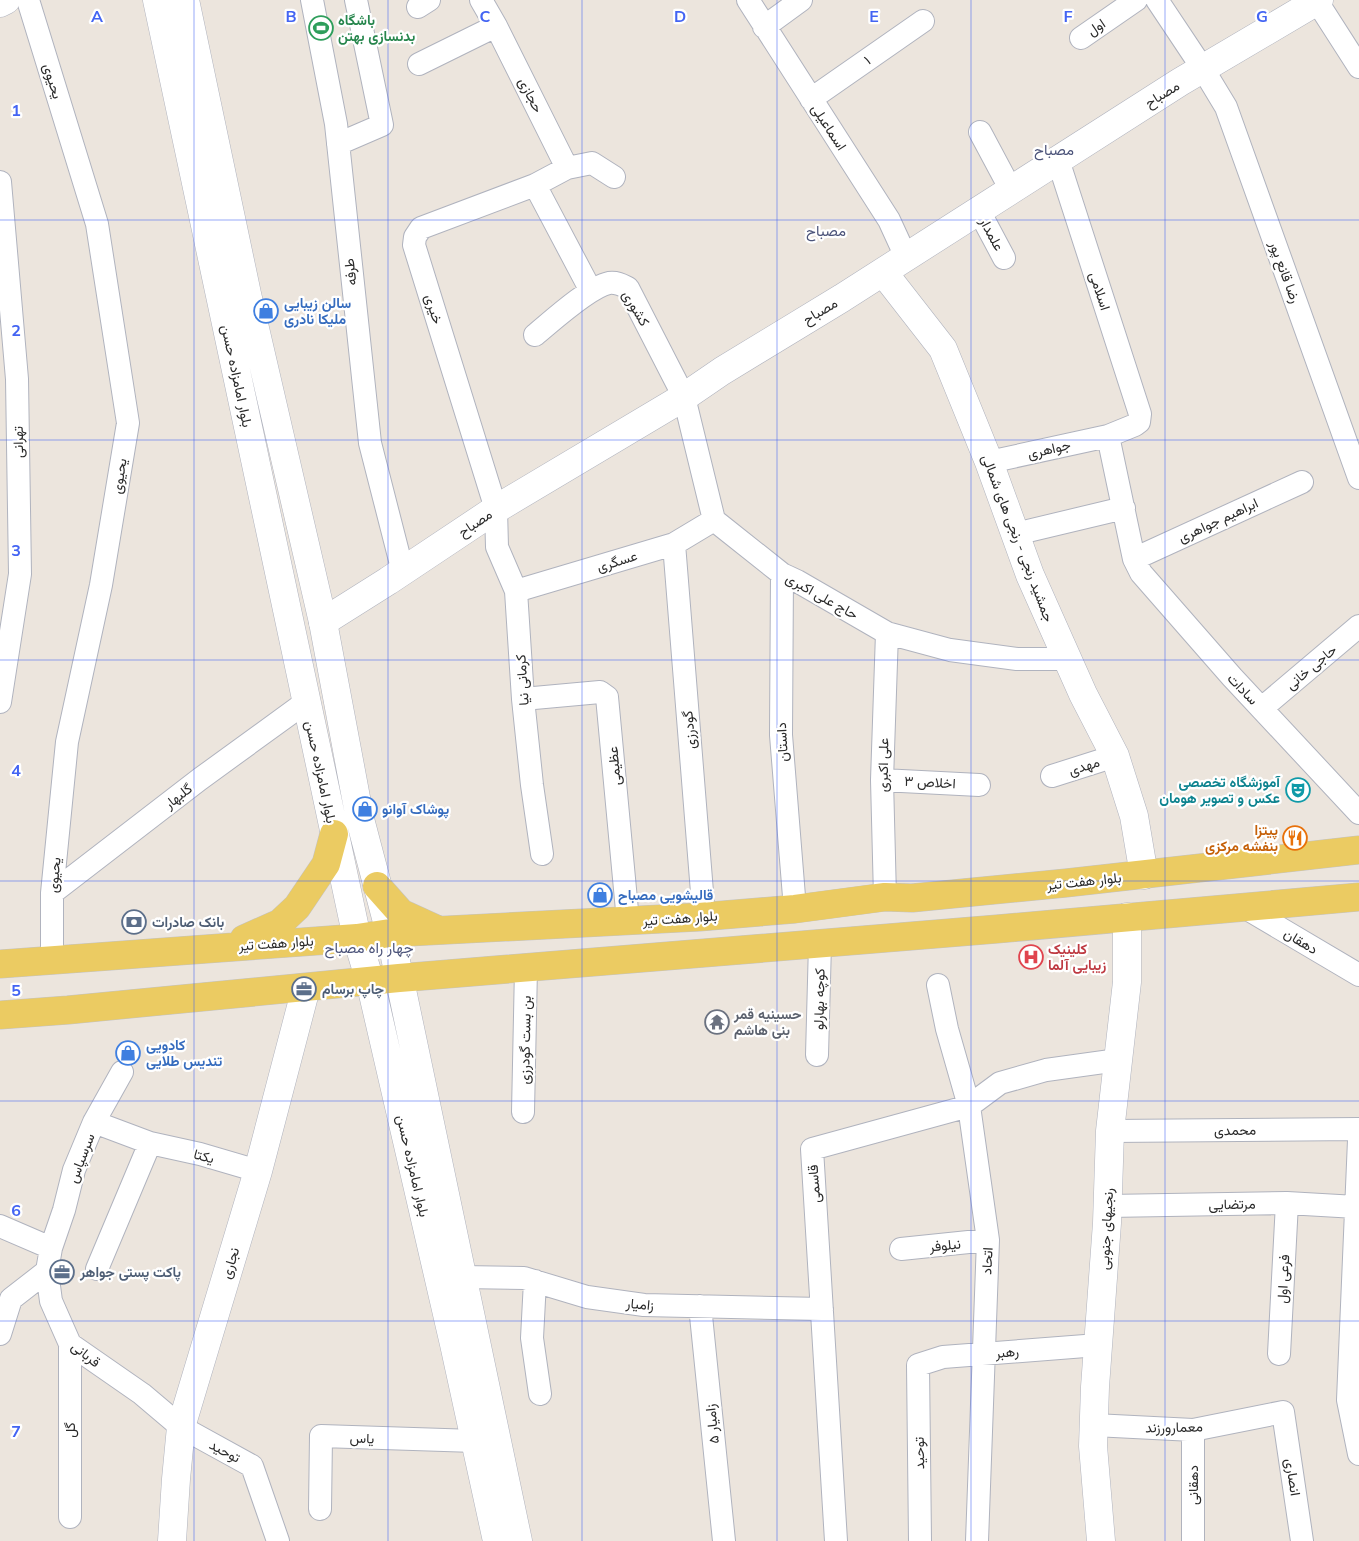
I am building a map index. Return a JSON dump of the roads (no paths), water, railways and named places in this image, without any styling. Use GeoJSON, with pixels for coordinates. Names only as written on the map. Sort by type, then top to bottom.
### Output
{"type":"FeatureCollection","features":[{"type":"Feature","properties":{"kind":"main road"},"geometry":{"type":"LineString","coordinates":[[0,3],[6,0]]}},
{"type":"Feature","properties":{"kind":"main road","name":"بلوار امامزاده حسن"},"geometry":{"type":"LineString","coordinates":[[157,0],[357,938],[370,982],[475,1441],[506,1534]]}},
{"type":"Feature","properties":{"kind":"main road","name":"بلوار امامزاده حسن"},"geometry":{"type":"LineString","coordinates":[[185,0],[247,294],[323,622],[360,819],[390,933],[461,1277],[506,1534]]}},
{"type":"Feature","properties":{"kind":"main road","name":"مصباح"},"geometry":{"type":"LineString","coordinates":[[323,622],[403,572],[496,509],[684,398],[722,371],[1202,69],[1317,0]]}},
{"type":"Feature","properties":{"kind":"main road","name":"جمشید رنجی - رنجی های شمالی"},"geometry":{"type":"LineString","coordinates":[[882,272],[943,349],[989,462],[1030,575],[1083,694],[1115,756],[1134,816],[1144,875]]}},
{"type":"Feature","properties":{"kind":"main road"},"geometry":{"type":"LineString","coordinates":[[222,947],[280,923],[297,907],[326,864],[334,834]]}},
{"type":"Feature","properties":{"kind":"main road","name":"بلوار هفت تیر"},"geometry":{"type":"LineString","coordinates":[[0,964],[357,938],[390,933],[704,917],[885,897],[912,898],[1144,875],[1359,850]]}},
{"type":"Feature","properties":{"kind":"main road"},"geometry":{"type":"LineString","coordinates":[[377,886],[401,913],[443,931]]}},
{"type":"Feature","properties":{"kind":"main road"},"geometry":{"type":"LineString","coordinates":[[995,890],[976,909],[982,919],[997,929]]}},
{"type":"Feature","properties":{"kind":"main road"},"geometry":{"type":"LineString","coordinates":[[0,1015],[399,978],[820,944],[1359,897]]}},
{"type":"Feature","properties":{"kind":"main road"},"geometry":{"type":"LineString","coordinates":[[912,898],[929,906],[934,912],[928,924],[914,935]]}},
{"type":"Feature","properties":{"kind":"main road","name":"رنجیهای جنوبی"},"geometry":{"type":"LineString","coordinates":[[1101,1541],[1093,1446],[1108,1206],[1110,1131],[1127,982],[1127,917]]}},
{"type":"Feature","properties":{"kind":"main road","name":"نجاری"},"geometry":{"type":"LineString","coordinates":[[172,1541],[181,1427],[258,1171],[306,988]]}},
{"type":"Feature","properties":{"kind":"street","name":"یحیوی"},"geometry":{"type":"LineString","coordinates":[[28,0],[97,224],[128,423],[101,585],[67,742],[52,893],[52,960]]}},
{"type":"Feature","properties":{"kind":"street","name":"طرفه"},"geometry":{"type":"LineString","coordinates":[[312,0],[336,124],[370,443],[403,572]]}},
{"type":"Feature","properties":{"kind":"street"},"geometry":{"type":"LineString","coordinates":[[338,144],[382,125],[356,0]]}},
{"type":"Feature","properties":{"kind":"street","name":"حجازی"},"geometry":{"type":"LineString","coordinates":[[481,0],[568,168]]}},
{"type":"Feature","properties":{"kind":"street","name":"اسماعیلی"},"geometry":{"type":"LineString","coordinates":[[748,0],[889,220],[906,257]]}},
{"type":"Feature","properties":{"kind":"street"},"geometry":{"type":"LineString","coordinates":[[764,27],[801,0]]}},
{"type":"Feature","properties":{"kind":"street","name":"اول"},"geometry":{"type":"LineString","coordinates":[[1081,38],[1136,0]]}},
{"type":"Feature","properties":{"kind":"street","name":"رضا قانع پور"},"geometry":{"type":"LineString","coordinates":[[1157,0],[1226,107],[1359,478]]}},
{"type":"Feature","properties":{"kind":"street"},"geometry":{"type":"LineString","coordinates":[[1317,0],[1359,67]]}},
{"type":"Feature","properties":{"kind":"street","name":"۱"},"geometry":{"type":"LineString","coordinates":[[811,99],[923,21]]}},
{"type":"Feature","properties":{"kind":"street"},"geometry":{"type":"LineString","coordinates":[[419,64],[496,26]]}},
{"type":"Feature","properties":{"kind":"street"},"geometry":{"type":"LineString","coordinates":[[980,132],[1011,190]]}},
{"type":"Feature","properties":{"kind":"street","name":"اسلامی"},"geometry":{"type":"LineString","coordinates":[[1058,160],[1140,414],[1139,422]]}},
{"type":"Feature","properties":{"kind":"street"},"geometry":{"type":"LineString","coordinates":[[568,168],[592,163],[614,177]]}},
{"type":"Feature","properties":{"kind":"street","name":"خیری"},"geometry":{"type":"LineString","coordinates":[[496,509],[414,245],[415,237],[421,228],[535,185],[568,168]]}},
{"type":"Feature","properties":{"kind":"street","name":"تهرانی"},"geometry":{"type":"LineString","coordinates":[[0,182],[17,379],[20,574],[0,702]]}},
{"type":"Feature","properties":{"kind":"street"},"geometry":{"type":"LineString","coordinates":[[535,185],[591,291]]}},
{"type":"Feature","properties":{"kind":"street","name":"علمدار"},"geometry":{"type":"LineString","coordinates":[[979,210],[1004,258]]}},
{"type":"Feature","properties":{"kind":"street","name":"کشوری"},"geometry":{"type":"LineString","coordinates":[[535,334],[591,291],[608,283],[618,283],[628,288],[684,398]]}},
{"type":"Feature","properties":{"kind":"street"},"geometry":{"type":"LineString","coordinates":[[684,398],[714,520]]}},
{"type":"Feature","properties":{"kind":"street","name":"جواهری"},"geometry":{"type":"LineString","coordinates":[[989,462],[1108,436],[1139,422]]}},
{"type":"Feature","properties":{"kind":"street"},"geometry":{"type":"LineString","coordinates":[[1108,436],[1134,559]]}},
{"type":"Feature","properties":{"kind":"street","name":"ابراهیم جواهری"},"geometry":{"type":"LineString","coordinates":[[1134,559],[1302,482]]}},
{"type":"Feature","properties":{"kind":"street"},"geometry":{"type":"LineString","coordinates":[[1015,534],[1124,508]]}},
{"type":"Feature","properties":{"kind":"street","name":"کرمانی نیا"},"geometry":{"type":"LineString","coordinates":[[496,509],[497,547],[516,591],[523,699],[532,785],[542,854]]}},
{"type":"Feature","properties":{"kind":"street","name":"عسگری"},"geometry":{"type":"LineString","coordinates":[[516,591],[674,544],[714,520]]}},
{"type":"Feature","properties":{"kind":"street","name":"حاج علی اکبری"},"geometry":{"type":"LineString","coordinates":[[714,520],[782,574],[888,633],[950,650],[1017,659],[1068,659]]}},
{"type":"Feature","properties":{"kind":"street","name":"گودرزی"},"geometry":{"type":"LineString","coordinates":[[674,544],[704,917]]}},
{"type":"Feature","properties":{"kind":"street","name":"سادات"},"geometry":{"type":"LineString","coordinates":[[1134,559],[1148,580],[1232,677],[1359,813]]}},
{"type":"Feature","properties":{"kind":"street","name":"داستان"},"geometry":{"type":"LineString","coordinates":[[782,574],[781,735],[795,908]]}},
{"type":"Feature","properties":{"kind":"street","name":"حاجی خانی"},"geometry":{"type":"LineString","coordinates":[[1262,708],[1359,626]]}},
{"type":"Feature","properties":{"kind":"street","name":"علی اکبری"},"geometry":{"type":"LineString","coordinates":[[885,897],[882,780],[888,633]]}},
{"type":"Feature","properties":{"kind":"street","name":"عظیمی"},"geometry":{"type":"LineString","coordinates":[[523,699],[600,692],[606,697],[628,921]]}},
{"type":"Feature","properties":{"kind":"street","name":"گلبهار"},"geometry":{"type":"LineString","coordinates":[[52,893],[200,779],[306,702]]}},
{"type":"Feature","properties":{"kind":"street","name":"مهدی"},"geometry":{"type":"LineString","coordinates":[[1052,776],[1115,756]]}},
{"type":"Feature","properties":{"kind":"street","name":"اخلاص ۳"},"geometry":{"type":"LineString","coordinates":[[882,780],[978,785]]}},
{"type":"Feature","properties":{"kind":"street","name":"دهقان"},"geometry":{"type":"LineString","coordinates":[[1244,907],[1359,975]]}},
{"type":"Feature","properties":{"kind":"street","name":"کوچه بهارلو"},"geometry":{"type":"LineString","coordinates":[[817,1055],[820,944]]}},
{"type":"Feature","properties":{"kind":"street","name":"بن بست گودرزی"},"geometry":{"type":"LineString","coordinates":[[523,1112],[526,968]]}},
{"type":"Feature","properties":{"kind":"street","name":"اتحاد"},"geometry":{"type":"LineString","coordinates":[[938,985],[947,1029],[968,1106],[988,1240],[977,1541]]}},
{"type":"Feature","properties":{"kind":"street","name":"قاسمی"},"geometry":{"type":"LineString","coordinates":[[836,1541],[812,1149],[968,1106],[1000,1082],[1046,1070],[1118,1060]]}},
{"type":"Feature","properties":{"kind":"street","name":"سرسپاس"},"geometry":{"type":"LineString","coordinates":[[51,1248],[64,1210],[74,1170],[94,1122],[122,1072]]}},
{"type":"Feature","properties":{"kind":"street","name":"یکتا"},"geometry":{"type":"LineString","coordinates":[[94,1122],[150,1143],[200,1154],[258,1171]]}},
{"type":"Feature","properties":{"kind":"street","name":"محمدی"},"geometry":{"type":"LineString","coordinates":[[1110,1131],[1359,1129]]}},
{"type":"Feature","properties":{"kind":"street"},"geometry":{"type":"LineString","coordinates":[[1359,1140],[1348,1400],[1359,1454]]}},
{"type":"Feature","properties":{"kind":"street"},"geometry":{"type":"LineString","coordinates":[[97,1269],[150,1143]]}},
{"type":"Feature","properties":{"kind":"street","name":"مرتضایی"},"geometry":{"type":"LineString","coordinates":[[1108,1206],[1287,1203],[1356,1207]]}},
{"type":"Feature","properties":{"kind":"street","name":"فرعی اول"},"geometry":{"type":"LineString","coordinates":[[1279,1354],[1287,1203]]}},
{"type":"Feature","properties":{"kind":"street"},"geometry":{"type":"LineString","coordinates":[[0,1226],[51,1248]]}},
{"type":"Feature","properties":{"kind":"street","name":"نیلوفر"},"geometry":{"type":"LineString","coordinates":[[901,1250],[988,1240]]}},
{"type":"Feature","properties":{"kind":"street","name":"قربانی"},"geometry":{"type":"LineString","coordinates":[[51,1248],[47,1271],[51,1301],[70,1344],[142,1394],[181,1427]]}},
{"type":"Feature","properties":{"kind":"street"},"geometry":{"type":"LineString","coordinates":[[0,1334],[11,1299],[47,1271]]}},
{"type":"Feature","properties":{"kind":"street","name":"زامیار"},"geometry":{"type":"LineString","coordinates":[[461,1277],[524,1278],[586,1297],[644,1305],[822,1309]]}},
{"type":"Feature","properties":{"kind":"street"},"geometry":{"type":"LineString","coordinates":[[535,1281],[532,1338],[540,1394]]}},
{"type":"Feature","properties":{"kind":"street","name":"زامیار ۵"},"geometry":{"type":"LineString","coordinates":[[700,1306],[724,1541]]}},
{"type":"Feature","properties":{"kind":"street","name":"گل"},"geometry":{"type":"LineString","coordinates":[[70,1344],[70,1516]]}},
{"type":"Feature","properties":{"kind":"street","name":"رهبر"},"geometry":{"type":"LineString","coordinates":[[918,1365],[944,1357],[1098,1345]]}},
{"type":"Feature","properties":{"kind":"street","name":"توحید"},"geometry":{"type":"LineString","coordinates":[[918,1365],[920,1541]]}},
{"type":"Feature","properties":{"kind":"street","name":"معمارورزند"},"geometry":{"type":"LineString","coordinates":[[1094,1426],[1193,1430],[1283,1412]]}},
{"type":"Feature","properties":{"kind":"street","name":"انصاری"},"geometry":{"type":"LineString","coordinates":[[1283,1412],[1302,1541]]}},
{"type":"Feature","properties":{"kind":"street","name":"توحید"},"geometry":{"type":"LineString","coordinates":[[181,1427],[252,1466],[278,1541]]}},
{"type":"Feature","properties":{"kind":"street","name":"دهقانی"},"geometry":{"type":"LineString","coordinates":[[1193,1430],[1193,1541]]}},
{"type":"Feature","properties":{"kind":"street","name":"یاس"},"geometry":{"type":"LineString","coordinates":[[320,1509],[322,1436],[475,1441]]}},
{"type":"Feature","properties":{"kind":"place","name":"باشگاه بدنسازی بهتن"},"geometry":{"type":"Point","coordinates":[321,28]}},
{"type":"Feature","properties":{"kind":"place","name":"سالن زیبایی ملیکا نادری"},"geometry":{"type":"Point","coordinates":[266,311]}},
{"type":"Feature","properties":{"kind":"place","name":"آموزشگاه تخصصی عکس و تصویر هومان"},"geometry":{"type":"Point","coordinates":[1298,790]}},
{"type":"Feature","properties":{"kind":"place","name":"پوشاک آوانو"},"geometry":{"type":"Point","coordinates":[365,809]}},
{"type":"Feature","properties":{"kind":"place","name":"پیتزا بنفشه مرکزی"},"geometry":{"type":"Point","coordinates":[1295,838]}},
{"type":"Feature","properties":{"kind":"place","name":"قالیشویی مصباح"},"geometry":{"type":"Point","coordinates":[600,895]}},
{"type":"Feature","properties":{"kind":"place","name":"بانک صادرات"},"geometry":{"type":"Point","coordinates":[134,922]}},
{"type":"Feature","properties":{"kind":"place","name":"کلینیک زیبایی آلما"},"geometry":{"type":"Point","coordinates":[1031,957]}},
{"type":"Feature","properties":{"kind":"place","name":"چاپ برسام"},"geometry":{"type":"Point","coordinates":[304,989]}},
{"type":"Feature","properties":{"kind":"place","name":"حسینیه قمر بنی هاشم"},"geometry":{"type":"Point","coordinates":[717,1022]}},
{"type":"Feature","properties":{"kind":"place","name":"کادویی تندیس طلایی"},"geometry":{"type":"Point","coordinates":[128,1053]}},
{"type":"Feature","properties":{"kind":"place","name":"پاکت پستی جواهر"},"geometry":{"type":"Point","coordinates":[62,1272]}},
{"type":"Feature","properties":{"kind":"district","name":"مصباح"},"geometry":{"type":"Point","coordinates":[1054,149]}},
{"type":"Feature","properties":{"kind":"district","name":"مصباح"},"geometry":{"type":"Point","coordinates":[826,230]}},
{"type":"Feature","properties":{"kind":"district","name":"چهار راه مصباح"},"geometry":{"type":"Point","coordinates":[369,947]}}]}
